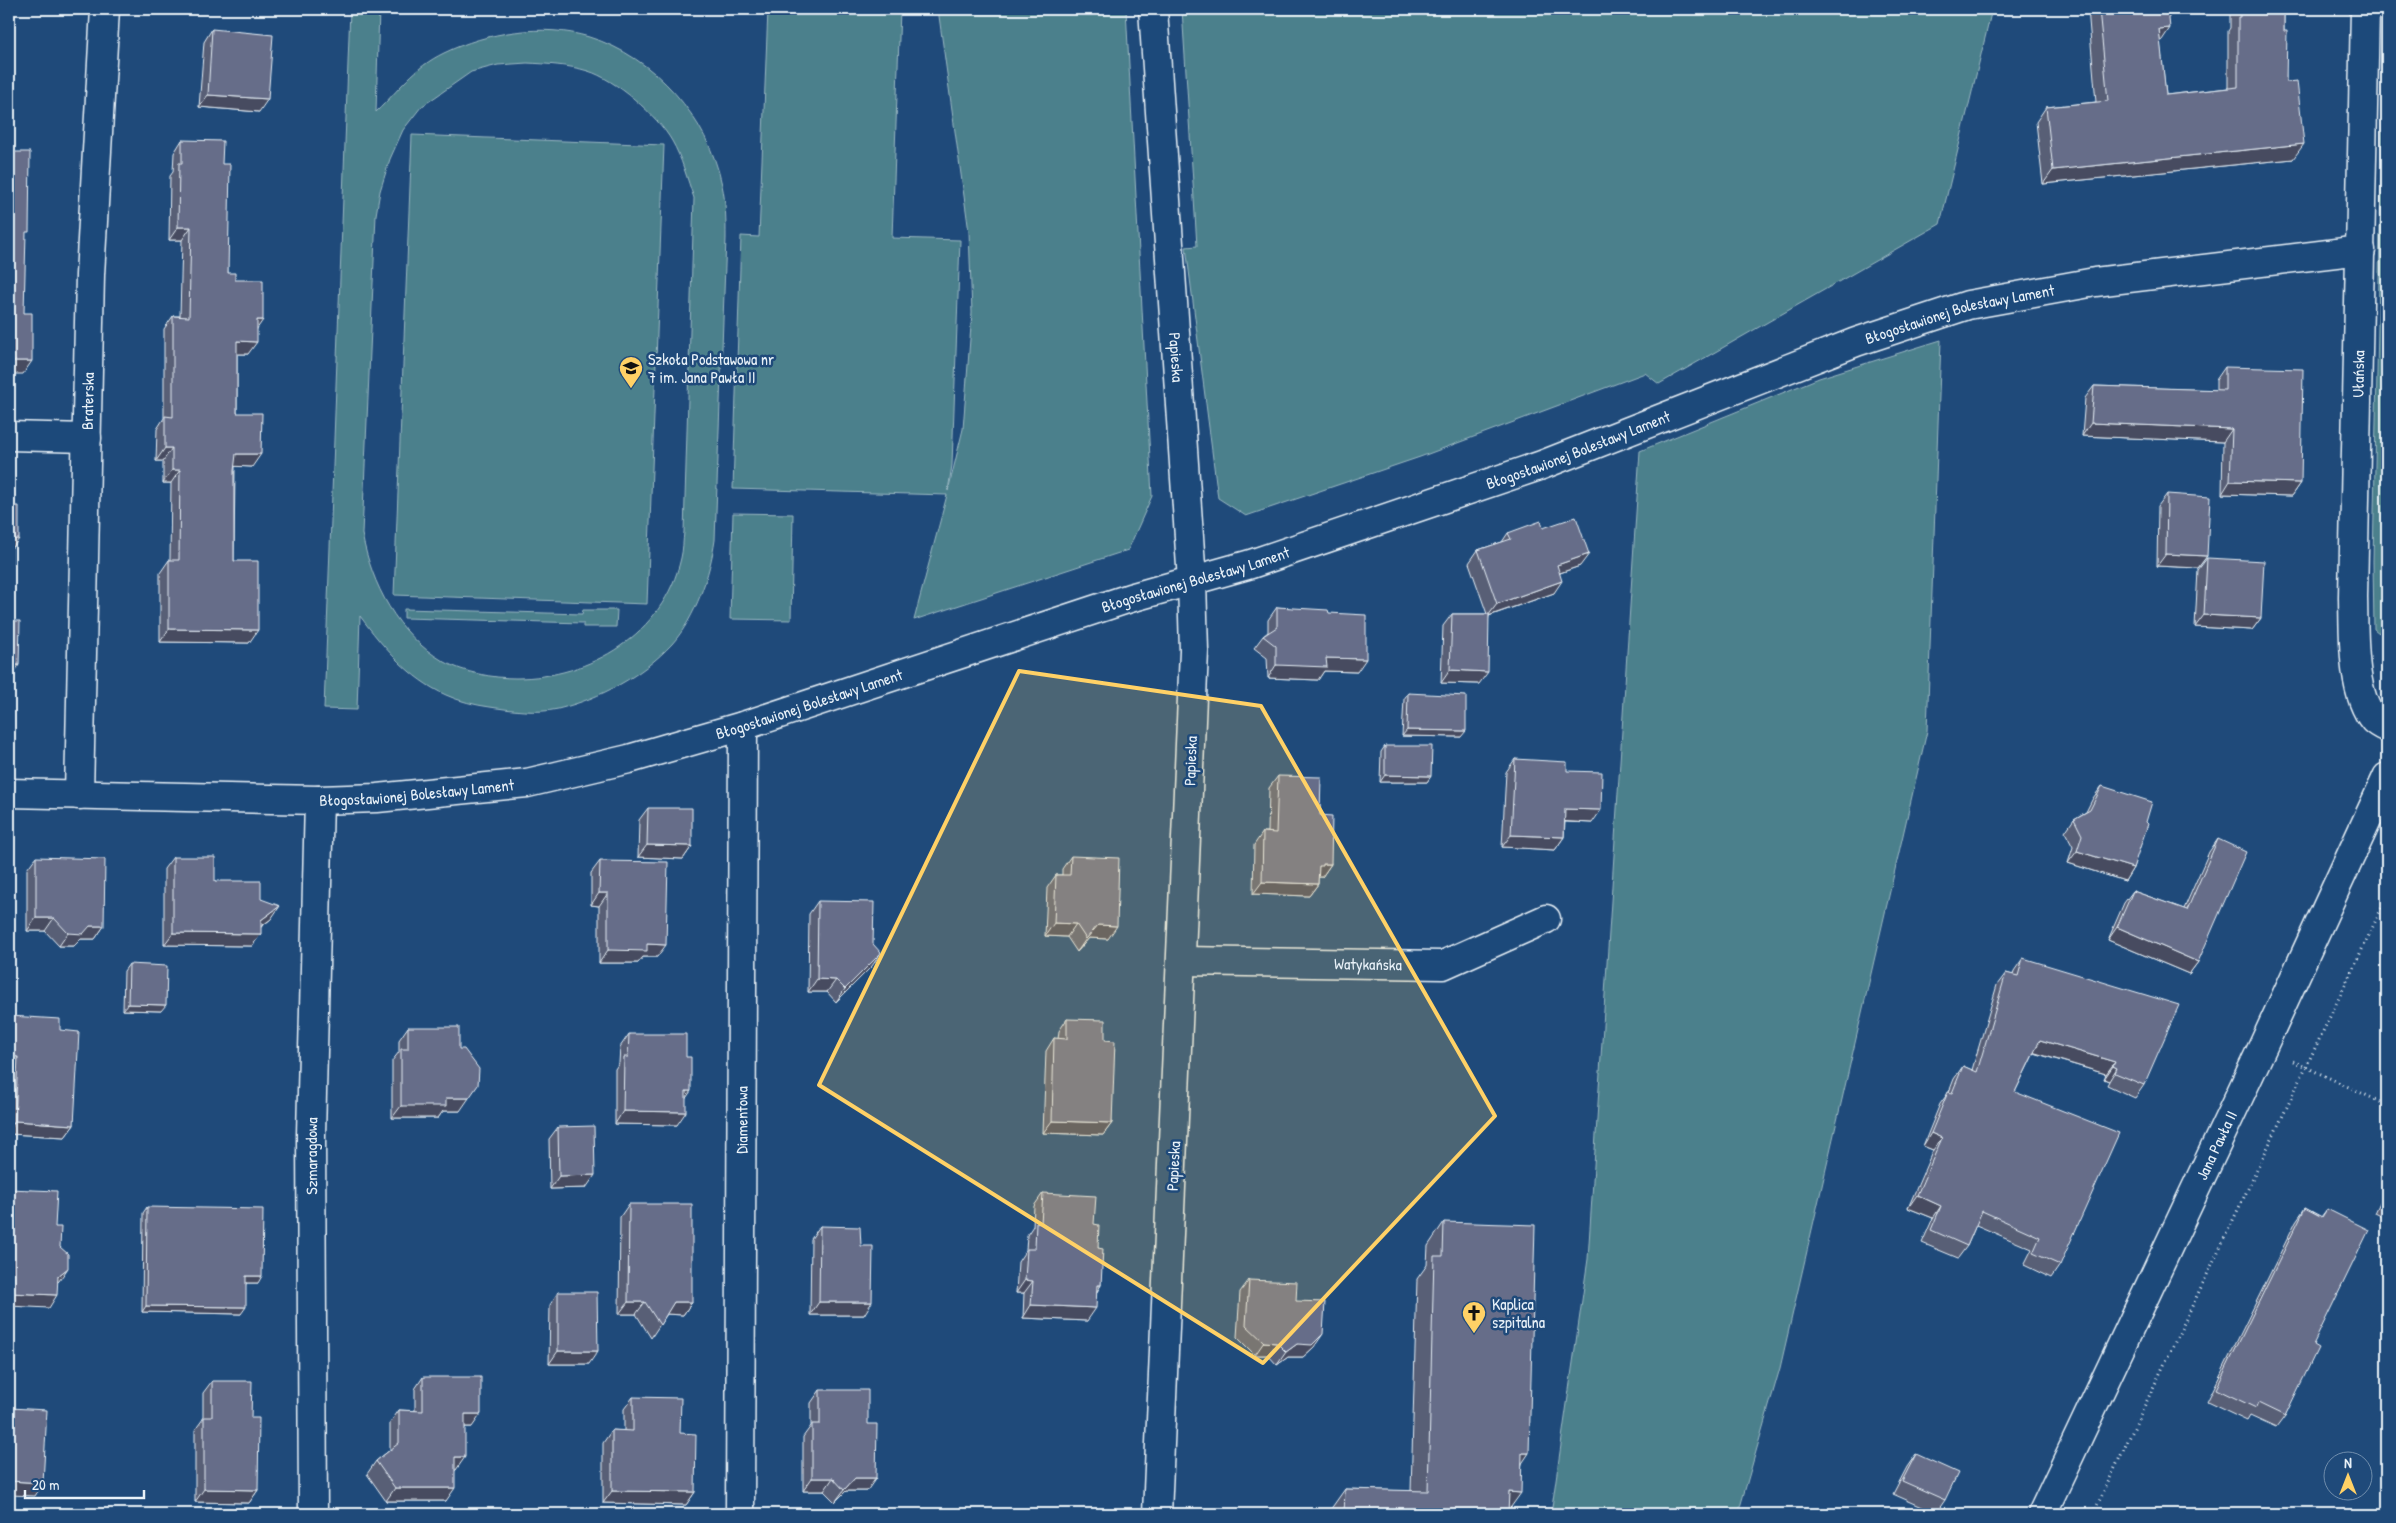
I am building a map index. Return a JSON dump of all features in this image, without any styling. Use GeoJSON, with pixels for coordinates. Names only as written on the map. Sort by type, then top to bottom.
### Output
{"type":"FeatureCollection","features":[{"type":"Feature","properties":{"kind":"street","name":"Braterska"},"geometry":{"type":"LineString","coordinates":[[80,795],[90,275],[105,9]]}},
{"type":"Feature","properties":{"kind":"street","name":"Papieska"},"geometry":{"type":"LineString","coordinates":[[1154,9],[1192,581],[1194,660],[1157,1514]]}},
{"type":"Feature","properties":{"kind":"street","name":"Ułańska"},"geometry":{"type":"LineString","coordinates":[[2365,9],[2362,250],[2353,597],[2355,649],[2365,704],[2375,721],[2387,728]]}},
{"type":"Feature","properties":{"kind":"street","name":"Błogosławionej Bolesławy Lament"},"geometry":{"type":"LineString","coordinates":[[9,793],[319,800],[395,796],[527,783],[629,758],[743,726],[1120,601],[1250,564],[1542,465],[1856,342],[1968,305],[2095,282],[2362,250]]}},
{"type":"Feature","properties":{"kind":"street"},"geometry":{"type":"LineString","coordinates":[[9,436],[87,438]]}},
{"type":"Feature","properties":{"kind":"street","name":"Diamentowa"},"geometry":{"type":"LineString","coordinates":[[740,1514],[743,726]]}},
{"type":"Feature","properties":{"kind":"street","name":"Jana Pawła II"},"geometry":{"type":"LineString","coordinates":[[2042,1514],[2263,1046],[2387,776]]}},
{"type":"Feature","properties":{"kind":"street","name":"Szmaragdowa"},"geometry":{"type":"LineString","coordinates":[[312,1514],[312,1135],[319,800]]}},
{"type":"Feature","properties":{"kind":"street","name":"Watykańska"},"geometry":{"type":"LineString","coordinates":[[1182,961],[1443,965],[1546,919]]}},
{"type":"Feature","properties":{"kind":"path"},"geometry":{"type":"LineString","coordinates":[[2093,1514],[2387,897]]}},
{"type":"Feature","properties":{"kind":"path"},"geometry":{"type":"LineString","coordinates":[[2263,1046],[2387,1105]]}},
{"type":"Feature","properties":{"kind":"highlighted area"},"geometry":{"type":"Polygon","coordinates":[[[1019,671],[1261,706],[1495,1116],[1263,1363],[819,1085],[1019,671]]]}},
{"type":"Feature","properties":{"kind":"green space"},"geometry":{"type":"Polygon","coordinates":[[[350,9],[379,9],[376,112],[424,65],[444,53],[478,40],[497,35],[534,30],[571,33],[589,37],[613,46],[636,59],[675,93],[705,136],[715,160],[722,185],[726,218],[726,238],[715,540],[710,567],[701,595],[681,633],[648,666],[620,684],[590,699],[558,709],[541,711],[515,710],[479,705],[446,695],[421,680],[398,661],[360,616],[357,710],[324,709],[350,9]],[[527,63],[498,65],[471,72],[421,107],[403,130],[390,159],[380,191],[376,215],[362,534],[372,572],[380,589],[389,606],[412,637],[443,661],[460,669],[488,676],[507,678],[544,676],[571,670],[596,660],[620,646],[641,629],[658,609],[672,585],[681,558],[684,532],[694,198],[682,161],[672,141],[657,121],[635,100],[611,82],[599,75],[580,69],[527,63]]]}},
{"type":"Feature","properties":{"kind":"green space"},"geometry":{"type":"Polygon","coordinates":[[[768,9],[900,9],[892,238],[960,240],[952,465],[948,491],[963,429],[972,313],[969,232],[938,9],[1126,9],[1152,496],[1128,550],[914,620],[947,495],[733,489],[741,236],[759,237],[768,9]]]}},
{"type":"Feature","properties":{"kind":"green space"},"geometry":{"type":"Polygon","coordinates":[[[1182,9],[1992,9],[1940,224],[1659,384],[1645,373],[1420,457],[1246,516],[1218,498],[1186,247],[1197,246],[1182,9]]]}},
{"type":"Feature","properties":{"kind":"green space"},"geometry":{"type":"Polygon","coordinates":[[[2387,89],[2387,615],[2379,633],[2374,629],[2373,561],[2383,90],[2387,89]]]}},
{"type":"Feature","properties":{"kind":"green space"},"geometry":{"type":"Polygon","coordinates":[[[412,135],[664,145],[647,604],[394,595],[412,135]]]}},
{"type":"Feature","properties":{"kind":"green space"},"geometry":{"type":"Polygon","coordinates":[[[1941,340],[1927,731],[1780,1368],[1738,1514],[1551,1514],[1588,1259],[1640,451],[1819,378],[1941,340]]]}},
{"type":"Feature","properties":{"kind":"green space"},"geometry":{"type":"Polygon","coordinates":[[[733,513],[793,514],[791,620],[730,619],[733,513]]]}},
{"type":"Feature","properties":{"kind":"green space"},"geometry":{"type":"Polygon","coordinates":[[[404,609],[582,614],[583,610],[617,610],[616,627],[583,627],[583,623],[404,618],[404,609]]]}},
{"type":"Feature","properties":{"kind":"building"},"geometry":{"type":"Polygon","coordinates":[[[2099,9],[2168,9],[2170,28],[2159,29],[2166,95],[2238,87],[2238,17],[2240,17],[2240,9],[2284,9],[2284,31],[2287,31],[2286,82],[2297,81],[2304,144],[2053,170],[2046,107],[2108,101],[2099,9]]]}},
{"type":"Feature","properties":{"kind":"building"},"geometry":{"type":"Polygon","coordinates":[[[212,29],[273,35],[268,99],[208,95],[212,29]]]}},
{"type":"Feature","properties":{"kind":"building"},"geometry":{"type":"Polygon","coordinates":[[[182,140],[223,141],[222,164],[230,164],[228,273],[235,273],[235,280],[263,280],[263,320],[257,320],[257,342],[237,341],[237,413],[262,413],[261,454],[236,454],[234,471],[234,561],[258,561],[258,630],[169,629],[169,560],[179,560],[180,470],[172,470],[172,448],[165,448],[165,416],[173,417],[173,316],[189,317],[191,227],[178,227],[179,163],[182,163],[182,140]]]}},
{"type":"Feature","properties":{"kind":"building"},"geometry":{"type":"Polygon","coordinates":[[[9,152],[30,152],[29,232],[26,232],[24,313],[32,313],[32,361],[9,361],[9,152]]]}},
{"type":"Feature","properties":{"kind":"building"},"geometry":{"type":"Polygon","coordinates":[[[2225,367],[2303,369],[2301,483],[2230,481],[2232,429],[2091,423],[2094,386],[2225,390],[2225,367]]]}},
{"type":"Feature","properties":{"kind":"building"},"geometry":{"type":"Polygon","coordinates":[[[2167,494],[2210,497],[2207,556],[2166,554],[2167,494]]]}},
{"type":"Feature","properties":{"kind":"building"},"geometry":{"type":"Polygon","coordinates":[[[9,506],[19,506],[19,539],[11,539],[11,621],[20,621],[19,665],[9,665],[9,506]]]}},
{"type":"Feature","properties":{"kind":"building"},"geometry":{"type":"Polygon","coordinates":[[[1576,517],[1589,554],[1557,565],[1562,581],[1497,604],[1478,550],[1511,539],[1508,533],[1541,521],[1543,528],[1576,517]]]}},
{"type":"Feature","properties":{"kind":"building"},"geometry":{"type":"Polygon","coordinates":[[[2207,558],[2264,561],[2261,618],[2204,615],[2207,558]]]}},
{"type":"Feature","properties":{"kind":"building"},"geometry":{"type":"Polygon","coordinates":[[[1277,607],[1328,610],[1329,613],[1366,615],[1366,659],[1326,658],[1327,667],[1276,665],[1276,646],[1263,636],[1277,627],[1277,607]]]}},
{"type":"Feature","properties":{"kind":"building"},"geometry":{"type":"Polygon","coordinates":[[[1452,614],[1489,614],[1488,672],[1450,670],[1452,614]]]}},
{"type":"Feature","properties":{"kind":"building"},"geometry":{"type":"Polygon","coordinates":[[[1408,693],[1466,696],[1466,731],[1407,730],[1408,693]]]}},
{"type":"Feature","properties":{"kind":"building"},"geometry":{"type":"Polygon","coordinates":[[[1385,746],[1432,746],[1431,776],[1385,775],[1385,746]]]}},
{"type":"Feature","properties":{"kind":"building"},"geometry":{"type":"Polygon","coordinates":[[[1515,759],[1567,762],[1567,771],[1602,772],[1601,810],[1565,809],[1564,837],[1511,835],[1515,759]]]}},
{"type":"Feature","properties":{"kind":"building"},"geometry":{"type":"Polygon","coordinates":[[[1278,776],[1321,777],[1320,815],[1332,816],[1331,864],[1319,866],[1318,884],[1262,882],[1263,832],[1276,833],[1278,776]]]}},
{"type":"Feature","properties":{"kind":"building"},"geometry":{"type":"Polygon","coordinates":[[[2102,786],[2152,802],[2146,822],[2148,824],[2133,868],[2077,851],[2082,835],[2074,819],[2090,810],[2102,786]]]}},
{"type":"Feature","properties":{"kind":"building"},"geometry":{"type":"Polygon","coordinates":[[[648,808],[692,808],[692,846],[647,845],[648,808]]]}},
{"type":"Feature","properties":{"kind":"building"},"geometry":{"type":"Polygon","coordinates":[[[2218,839],[2246,852],[2198,962],[2117,927],[2133,891],[2187,910],[2218,839]]]}},
{"type":"Feature","properties":{"kind":"building"},"geometry":{"type":"Polygon","coordinates":[[[1071,856],[1119,858],[1117,926],[1098,925],[1086,939],[1076,924],[1054,923],[1056,875],[1070,875],[1071,856]]]}},
{"type":"Feature","properties":{"kind":"building"},"geometry":{"type":"Polygon","coordinates":[[[36,857],[105,859],[104,926],[90,926],[83,934],[68,933],[54,918],[36,918],[36,857]]]}},
{"type":"Feature","properties":{"kind":"building"},"geometry":{"type":"Polygon","coordinates":[[[173,857],[215,857],[215,881],[261,881],[261,899],[280,906],[261,920],[261,934],[173,933],[173,857]]]}},
{"type":"Feature","properties":{"kind":"building"},"geometry":{"type":"Polygon","coordinates":[[[600,861],[668,862],[666,945],[647,944],[647,951],[608,950],[608,893],[599,893],[600,861]]]}},
{"type":"Feature","properties":{"kind":"building"},"geometry":{"type":"Polygon","coordinates":[[[818,901],[874,902],[873,944],[881,953],[845,989],[836,980],[817,979],[818,901]]]}},
{"type":"Feature","properties":{"kind":"building"},"geometry":{"type":"Polygon","coordinates":[[[2023,958],[2179,1005],[2144,1085],[2115,1073],[2117,1068],[2113,1066],[2115,1062],[2040,1040],[2015,1092],[2119,1133],[2060,1265],[2033,1253],[2040,1237],[1982,1211],[1967,1246],[1931,1230],[1941,1206],[1917,1195],[1942,1138],[1931,1133],[1948,1092],[1952,1093],[1963,1066],[1977,1072],[2006,973],[2018,976],[2023,958]]]}},
{"type":"Feature","properties":{"kind":"building"},"geometry":{"type":"Polygon","coordinates":[[[129,964],[167,966],[166,1005],[128,1004],[129,964]]]}},
{"type":"Feature","properties":{"kind":"building"},"geometry":{"type":"Polygon","coordinates":[[[9,1016],[60,1019],[60,1030],[79,1032],[74,1125],[15,1121],[18,1057],[9,1056],[9,1016]]]}},
{"type":"Feature","properties":{"kind":"building"},"geometry":{"type":"Polygon","coordinates":[[[1067,1019],[1105,1020],[1105,1040],[1115,1041],[1112,1123],[1052,1121],[1054,1038],[1067,1039],[1067,1019]]]}},
{"type":"Feature","properties":{"kind":"building"},"geometry":{"type":"Polygon","coordinates":[[[408,1027],[459,1027],[459,1049],[464,1049],[479,1069],[478,1085],[469,1098],[446,1098],[446,1106],[401,1106],[401,1049],[408,1049],[408,1027]]]}},
{"type":"Feature","properties":{"kind":"building"},"geometry":{"type":"Polygon","coordinates":[[[629,1034],[686,1034],[686,1057],[691,1057],[691,1091],[686,1091],[686,1112],[623,1111],[624,1057],[628,1057],[629,1034]]]}},
{"type":"Feature","properties":{"kind":"building"},"geometry":{"type":"Polygon","coordinates":[[[594,1126],[595,1175],[559,1176],[558,1127],[594,1126]]]}},
{"type":"Feature","properties":{"kind":"building"},"geometry":{"type":"Polygon","coordinates":[[[9,1189],[57,1191],[55,1227],[61,1227],[60,1247],[68,1254],[68,1268],[58,1276],[57,1295],[9,1293],[9,1189]]]}},
{"type":"Feature","properties":{"kind":"building"},"geometry":{"type":"Polygon","coordinates":[[[1043,1193],[1096,1196],[1094,1224],[1099,1225],[1098,1248],[1103,1249],[1101,1285],[1097,1285],[1096,1308],[1031,1305],[1033,1281],[1025,1280],[1027,1249],[1035,1249],[1036,1222],[1041,1223],[1043,1193]]]}},
{"type":"Feature","properties":{"kind":"building"},"geometry":{"type":"Polygon","coordinates":[[[629,1204],[692,1204],[692,1302],[674,1302],[660,1325],[645,1302],[628,1302],[629,1204]]]}},
{"type":"Feature","properties":{"kind":"building"},"geometry":{"type":"Polygon","coordinates":[[[147,1207],[263,1209],[262,1276],[246,1276],[246,1307],[146,1306],[147,1207]]]}},
{"type":"Feature","properties":{"kind":"building"},"geometry":{"type":"Polygon","coordinates":[[[2305,1208],[2322,1217],[2327,1209],[2369,1230],[2313,1345],[2318,1348],[2285,1416],[2258,1403],[2256,1408],[2216,1389],[2305,1208]]]}},
{"type":"Feature","properties":{"kind":"building"},"geometry":{"type":"Polygon","coordinates":[[[1444,1222],[1535,1225],[1529,1453],[1522,1453],[1521,1493],[1509,1492],[1508,1514],[1344,1514],[1345,1489],[1428,1491],[1434,1256],[1443,1256],[1444,1222]]]}},
{"type":"Feature","properties":{"kind":"building"},"geometry":{"type":"Polygon","coordinates":[[[820,1226],[860,1227],[861,1246],[873,1246],[872,1302],[819,1302],[820,1226]]]}},
{"type":"Feature","properties":{"kind":"building"},"geometry":{"type":"Polygon","coordinates":[[[1249,1280],[1297,1282],[1296,1301],[1325,1302],[1323,1334],[1312,1345],[1297,1344],[1286,1352],[1277,1343],[1264,1342],[1246,1325],[1249,1280]]]}},
{"type":"Feature","properties":{"kind":"building"},"geometry":{"type":"Polygon","coordinates":[[[558,1292],[597,1292],[598,1351],[558,1351],[558,1292]]]}},
{"type":"Feature","properties":{"kind":"building"},"geometry":{"type":"Polygon","coordinates":[[[423,1377],[481,1377],[481,1414],[465,1414],[465,1457],[455,1457],[455,1488],[395,1488],[376,1461],[399,1443],[399,1410],[423,1411],[423,1377]]]}},
{"type":"Feature","properties":{"kind":"building"},"geometry":{"type":"Polygon","coordinates":[[[212,1381],[252,1381],[251,1418],[259,1418],[258,1490],[204,1489],[204,1417],[212,1417],[212,1381]]]}},
{"type":"Feature","properties":{"kind":"building"},"geometry":{"type":"Polygon","coordinates":[[[820,1390],[868,1390],[868,1424],[877,1424],[876,1478],[855,1478],[844,1490],[833,1478],[812,1478],[812,1424],[820,1424],[820,1390]]]}},
{"type":"Feature","properties":{"kind":"building"},"geometry":{"type":"Polygon","coordinates":[[[633,1397],[681,1398],[680,1433],[696,1434],[695,1492],[612,1491],[612,1430],[633,1431],[633,1397]]]}},
{"type":"Feature","properties":{"kind":"building"},"geometry":{"type":"Polygon","coordinates":[[[10,1408],[47,1410],[43,1483],[9,1481],[10,1408]]]}},
{"type":"Feature","properties":{"kind":"building"},"geometry":{"type":"Polygon","coordinates":[[[1916,1454],[1958,1473],[1945,1500],[1902,1481],[1916,1454]]]}},
{"type":"Feature","properties":{"kind":"place","name":"Szkoła Podstawowa nr 7 im. Jana Pawła II"},"geometry":{"type":"Point","coordinates":[631,389]}},
{"type":"Feature","properties":{"kind":"place","name":"Kaplica szpitalna"},"geometry":{"type":"Point","coordinates":[1474,1334]}}]}
